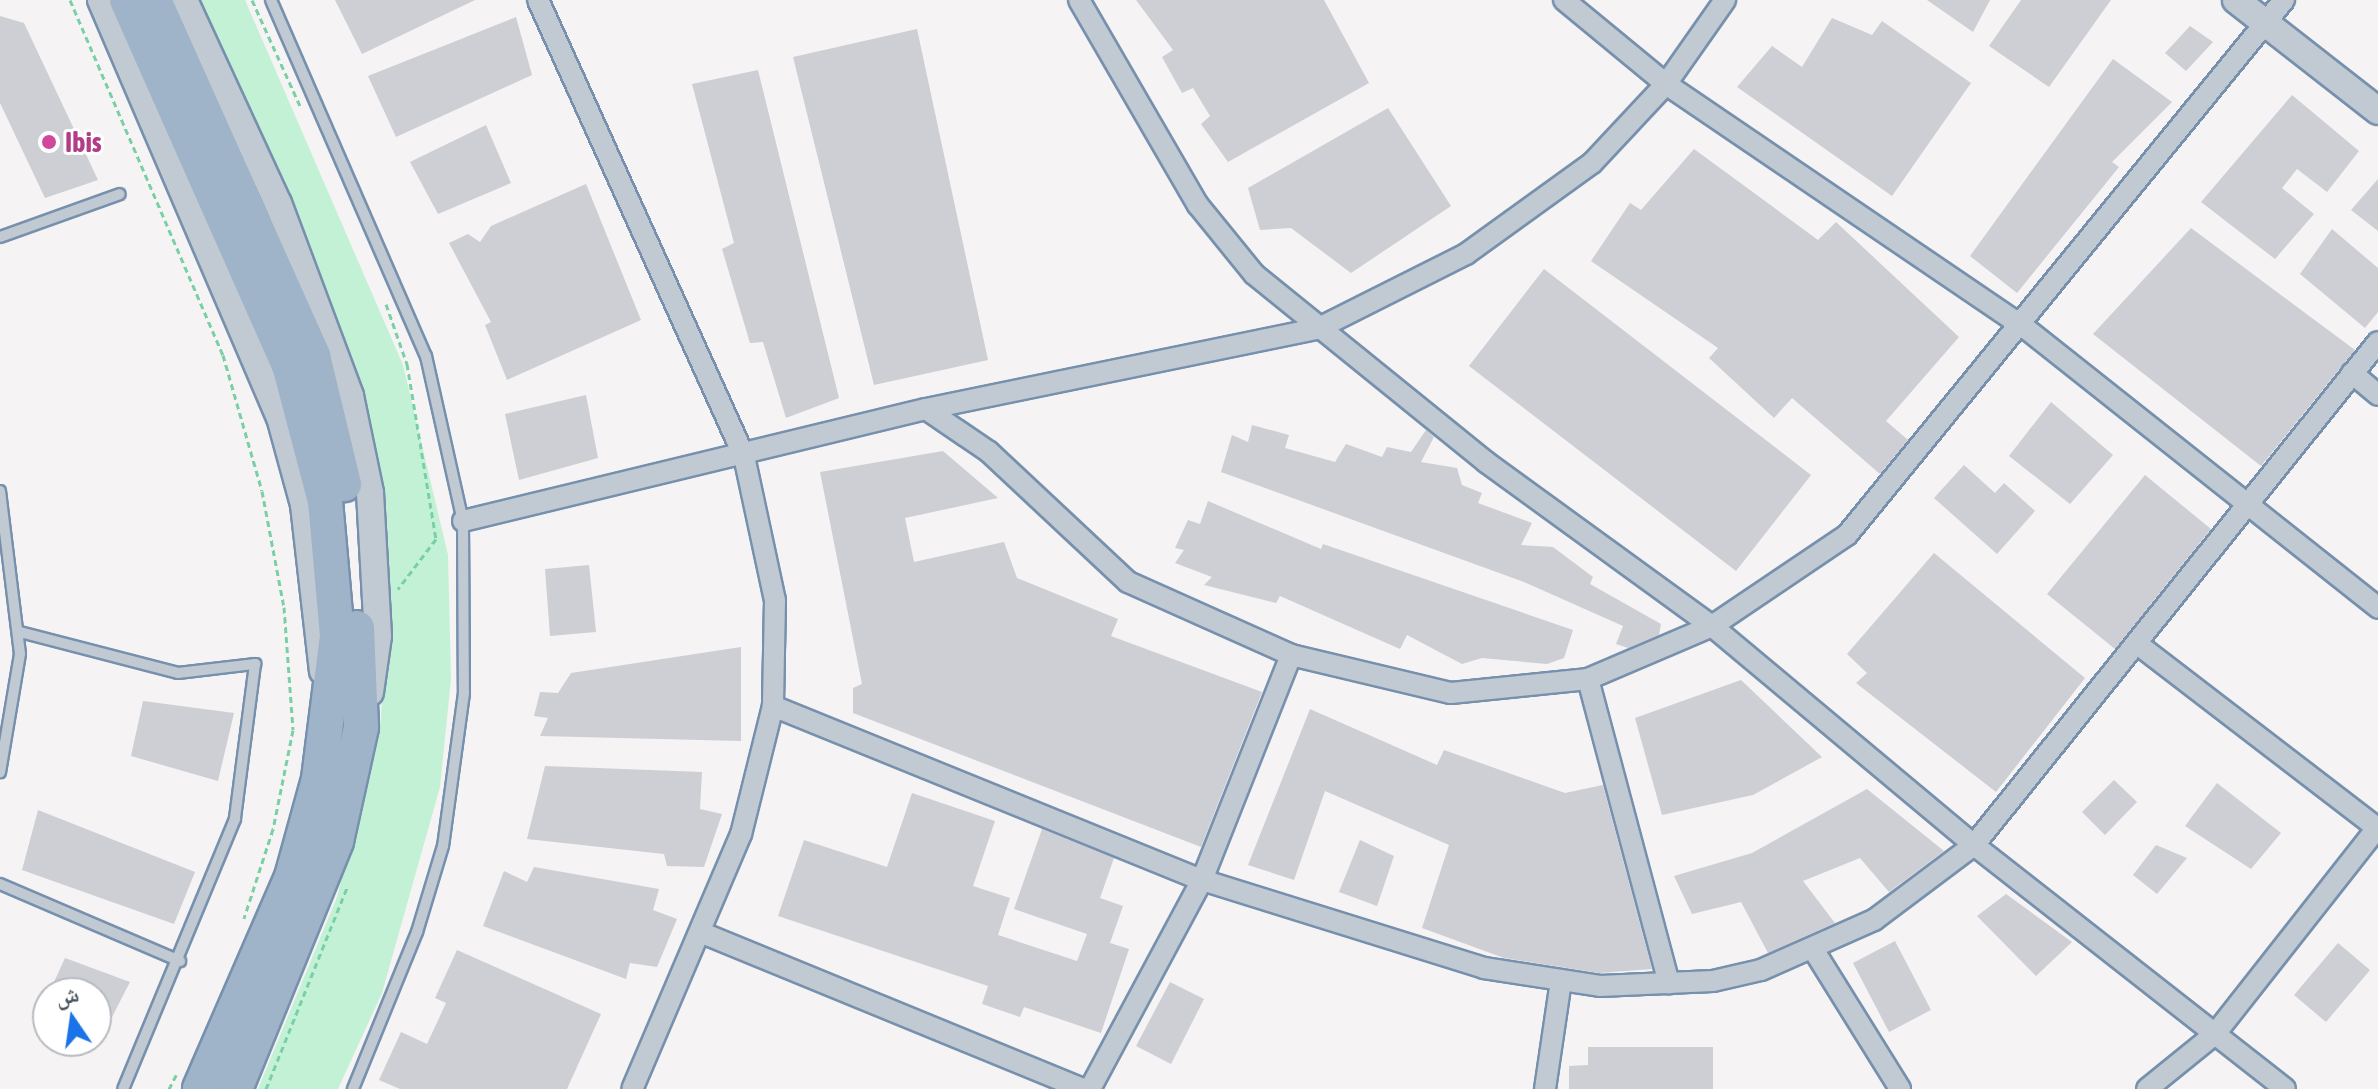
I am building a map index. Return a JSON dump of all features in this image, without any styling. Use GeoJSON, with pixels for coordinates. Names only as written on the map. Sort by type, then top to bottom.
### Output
{"type":"FeatureCollection","features":[{"type":"Feature","properties":{"kind":"highway"},"geometry":{"type":"LineString","coordinates":[[127,0],[304,410],[325,501],[345,726],[292,877],[200,1089]]}},
{"type":"Feature","properties":{"kind":"highway"},"geometry":{"type":"LineString","coordinates":[[154,0],[295,312],[328,402],[346,497],[345,726],[336,841],[235,1089]]}},
{"type":"Feature","properties":{"kind":"street"},"geometry":{"type":"LineString","coordinates":[[101,0],[280,417],[304,505],[345,726]]}},
{"type":"Feature","properties":{"kind":"street"},"geometry":{"type":"LineString","coordinates":[[184,0],[278,203],[353,408],[370,493],[378,636],[345,726]]}},
{"type":"Feature","properties":{"kind":"street"},"geometry":{"type":"LineString","coordinates":[[538,0],[744,456],[775,600],[773,706],[741,834],[632,1089]]}},
{"type":"Feature","properties":{"kind":"street"},"geometry":{"type":"LineString","coordinates":[[1079,0],[1227,246],[1319,328],[1486,462],[1712,626],[1974,845],[2285,1089]]}},
{"type":"Feature","properties":{"kind":"street"},"geometry":{"type":"LineString","coordinates":[[1564,0],[1666,84],[2024,327],[2378,608]]}},
{"type":"Feature","properties":{"kind":"street"},"geometry":{"type":"LineString","coordinates":[[463,521],[744,456],[926,409],[1319,328],[1518,220],[1592,163],[1666,84],[1725,0]]}},
{"type":"Feature","properties":{"kind":"street"},"geometry":{"type":"LineString","coordinates":[[2236,0],[2378,111]]}},
{"type":"Feature","properties":{"kind":"street"},"geometry":{"type":"LineString","coordinates":[[926,409],[989,452],[1128,582],[1291,655],[1451,693],[1588,679],[1712,626],[1847,535],[2024,327],[2284,0]]}},
{"type":"Feature","properties":{"kind":"street"},"geometry":{"type":"LineString","coordinates":[[773,706],[1202,880],[1484,968],[1561,981],[1669,983],[1761,970],[1874,920],[1974,845],[2140,646],[2247,504],[2378,342]]}},
{"type":"Feature","properties":{"kind":"street"},"geometry":{"type":"LineString","coordinates":[[2352,373],[2378,395]]}},
{"type":"Feature","properties":{"kind":"street"},"geometry":{"type":"LineString","coordinates":[[2140,646],[2378,828],[2215,1034],[2147,1089]]}},
{"type":"Feature","properties":{"kind":"street"},"geometry":{"type":"LineString","coordinates":[[1090,1089],[1202,880],[1291,655]]}},
{"type":"Feature","properties":{"kind":"street"},"geometry":{"type":"LineString","coordinates":[[1588,679],[1669,983]]}},
{"type":"Feature","properties":{"kind":"street"},"geometry":{"type":"LineString","coordinates":[[700,932],[1082,1089]]}},
{"type":"Feature","properties":{"kind":"street"},"geometry":{"type":"LineString","coordinates":[[1813,949],[1900,1089]]}},
{"type":"Feature","properties":{"kind":"street"},"geometry":{"type":"LineString","coordinates":[[1545,1089],[1561,981]]}},
{"type":"Feature","properties":{"kind":"lane"},"geometry":{"type":"LineString","coordinates":[[271,0],[426,356],[463,521],[464,693],[443,846],[412,946],[353,1089]]}},
{"type":"Feature","properties":{"kind":"lane"},"geometry":{"type":"LineString","coordinates":[[0,237],[120,194]]}},
{"type":"Feature","properties":{"kind":"lane"},"geometry":{"type":"LineString","coordinates":[[0,491],[20,632],[0,772]]}},
{"type":"Feature","properties":{"kind":"lane"},"geometry":{"type":"LineString","coordinates":[[20,632],[178,673],[255,664],[235,819],[180,961],[123,1089]]}},
{"type":"Feature","properties":{"kind":"lane"},"geometry":{"type":"LineString","coordinates":[[0,884],[180,961]]}},
{"type":"Feature","properties":{"kind":"path"},"geometry":{"type":"LineString","coordinates":[[70,0],[223,355],[262,491],[284,607],[293,730],[273,829],[239,932]]}},
{"type":"Feature","properties":{"kind":"path"},"geometry":{"type":"LineString","coordinates":[[169,1089],[182,1061]]}},
{"type":"Feature","properties":{"kind":"green space"},"geometry":{"type":"Polygon","coordinates":[[[193,0],[245,0],[403,365],[448,555],[451,679],[440,787],[382,993],[338,1089],[258,1089],[337,897],[381,719],[387,556],[366,423],[193,0]]]}},
{"type":"Feature","properties":{"kind":"building"},"geometry":{"type":"Polygon","coordinates":[[[335,0],[475,0],[362,54],[335,0]]]}},
{"type":"Feature","properties":{"kind":"building"},"geometry":{"type":"Polygon","coordinates":[[[1136,0],[1324,0],[1369,83],[1228,162],[1201,124],[1210,116],[1193,88],[1182,93],[1162,57],[1173,50],[1136,0]]]}},
{"type":"Feature","properties":{"kind":"building"},"geometry":{"type":"Polygon","coordinates":[[[1927,0],[1990,0],[1973,32],[1927,0]]]}},
{"type":"Feature","properties":{"kind":"building"},"geometry":{"type":"Polygon","coordinates":[[[2021,0],[2111,0],[2049,87],[1989,46],[2021,0]]]}},
{"type":"Feature","properties":{"kind":"building","name":"Ibis"},"geometry":{"type":"Polygon","coordinates":[[[0,16],[24,23],[98,180],[45,198],[0,103],[0,16]]]}},
{"type":"Feature","properties":{"kind":"building"},"geometry":{"type":"Polygon","coordinates":[[[516,17],[532,75],[396,137],[368,76],[516,17]]]}},
{"type":"Feature","properties":{"kind":"building"},"geometry":{"type":"Polygon","coordinates":[[[1832,18],[1872,35],[1882,21],[1971,83],[1892,196],[1737,87],[1772,46],[1802,67],[1832,18]]]}},
{"type":"Feature","properties":{"kind":"building"},"geometry":{"type":"Polygon","coordinates":[[[2190,26],[2213,42],[2186,71],[2165,53],[2190,26]]]}},
{"type":"Feature","properties":{"kind":"building"},"geometry":{"type":"Polygon","coordinates":[[[917,29],[988,360],[874,385],[793,57],[917,29]]]}},
{"type":"Feature","properties":{"kind":"building"},"geometry":{"type":"Polygon","coordinates":[[[2113,59],[2172,102],[2112,162],[2119,167],[2017,293],[1970,256],[2113,59]]]}},
{"type":"Feature","properties":{"kind":"building"},"geometry":{"type":"Polygon","coordinates":[[[758,70],[839,398],[786,418],[763,342],[750,343],[722,249],[734,243],[692,84],[758,70]]]}},
{"type":"Feature","properties":{"kind":"building"},"geometry":{"type":"Polygon","coordinates":[[[2292,95],[2359,151],[2327,192],[2297,169],[2282,188],[2314,214],[2275,259],[2201,202],[2292,95]]]}},
{"type":"Feature","properties":{"kind":"building"},"geometry":{"type":"Polygon","coordinates":[[[1388,108],[1451,206],[1351,273],[1291,228],[1260,230],[1248,188],[1388,108]]]}},
{"type":"Feature","properties":{"kind":"building"},"geometry":{"type":"Polygon","coordinates":[[[486,125],[511,183],[438,214],[410,162],[486,125]]]}},
{"type":"Feature","properties":{"kind":"building"},"geometry":{"type":"Polygon","coordinates":[[[1694,149],[1818,240],[1836,222],[1959,337],[1886,421],[1908,440],[1880,474],[1792,398],[1774,418],[1709,358],[1718,348],[1591,261],[1630,203],[1641,210],[1694,149]]]}},
{"type":"Feature","properties":{"kind":"building"},"geometry":{"type":"Polygon","coordinates":[[[2378,179],[2378,231],[2351,210],[2378,179]]]}},
{"type":"Feature","properties":{"kind":"building"},"geometry":{"type":"Polygon","coordinates":[[[586,184],[641,320],[507,380],[485,325],[491,322],[449,243],[468,234],[480,242],[491,226],[586,184]]]}},
{"type":"Feature","properties":{"kind":"building"},"geometry":{"type":"Polygon","coordinates":[[[2191,228],[2355,350],[2261,466],[2093,334],[2191,228]]]}},
{"type":"Feature","properties":{"kind":"building"},"geometry":{"type":"Polygon","coordinates":[[[2332,229],[2378,268],[2378,312],[2365,328],[2300,274],[2332,229]]]}},
{"type":"Feature","properties":{"kind":"building"},"geometry":{"type":"Polygon","coordinates":[[[1544,269],[1811,475],[1736,571],[1469,366],[1544,269]]]}},
{"type":"Feature","properties":{"kind":"building"},"geometry":{"type":"Polygon","coordinates":[[[586,395],[598,458],[519,480],[505,414],[586,395]]]}},
{"type":"Feature","properties":{"kind":"building"},"geometry":{"type":"Polygon","coordinates":[[[2051,402],[2113,455],[2070,504],[2009,456],[2051,402]]]}},
{"type":"Feature","properties":{"kind":"building"},"geometry":{"type":"Polygon","coordinates":[[[1252,425],[1289,435],[1285,448],[1335,462],[1346,444],[1382,457],[1387,447],[1411,452],[1426,430],[1434,437],[1421,462],[1457,468],[1462,485],[1482,493],[1478,503],[1532,523],[1521,545],[1553,547],[1593,577],[1590,584],[1661,624],[1659,635],[1628,648],[1616,644],[1623,626],[1524,582],[1221,472],[1232,435],[1248,442],[1252,425]]]}},
{"type":"Feature","properties":{"kind":"building"},"geometry":{"type":"Polygon","coordinates":[[[943,451],[998,498],[905,518],[914,562],[1004,542],[1017,578],[1118,619],[1111,636],[1262,692],[1201,847],[853,713],[853,688],[862,684],[820,472],[943,451]]]}},
{"type":"Feature","properties":{"kind":"building"},"geometry":{"type":"Polygon","coordinates":[[[1964,465],[1995,493],[2004,483],[2035,511],[1997,554],[1934,498],[1964,465]]]}},
{"type":"Feature","properties":{"kind":"building"},"geometry":{"type":"Polygon","coordinates":[[[2145,475],[2211,529],[2115,649],[2047,594],[2145,475]]]}},
{"type":"Feature","properties":{"kind":"building"},"geometry":{"type":"Polygon","coordinates":[[[1208,501],[1321,549],[1323,544],[1573,630],[1564,658],[1547,664],[1482,658],[1462,664],[1407,635],[1400,649],[1280,596],[1276,603],[1204,585],[1212,577],[1175,563],[1184,550],[1175,548],[1188,520],[1200,524],[1208,501]]]}},
{"type":"Feature","properties":{"kind":"building"},"geometry":{"type":"Polygon","coordinates":[[[1934,553],[2085,678],[1996,792],[1856,683],[1867,673],[1847,654],[1934,553]]]}},
{"type":"Feature","properties":{"kind":"building"},"geometry":{"type":"Polygon","coordinates":[[[589,565],[596,632],[550,636],[545,569],[589,565]]]}},
{"type":"Feature","properties":{"kind":"building"},"geometry":{"type":"Polygon","coordinates":[[[741,647],[741,741],[540,736],[548,718],[534,716],[540,692],[558,693],[571,673],[741,647]]]}},
{"type":"Feature","properties":{"kind":"building"},"geometry":{"type":"Polygon","coordinates":[[[1741,680],[1822,757],[1753,795],[1662,815],[1635,718],[1741,680]]]}},
{"type":"Feature","properties":{"kind":"building"},"geometry":{"type":"Polygon","coordinates":[[[143,701],[234,713],[218,781],[131,756],[143,701]]]}},
{"type":"Feature","properties":{"kind":"building"},"geometry":{"type":"Polygon","coordinates":[[[1310,709],[1437,765],[1444,750],[1565,793],[1603,785],[1652,969],[1599,973],[1504,958],[1422,928],[1449,845],[1325,791],[1294,880],[1248,865],[1310,709]]]}},
{"type":"Feature","properties":{"kind":"building"},"geometry":{"type":"Polygon","coordinates":[[[545,766],[702,772],[700,809],[722,814],[704,867],[667,866],[664,854],[527,839],[545,766]]]}},
{"type":"Feature","properties":{"kind":"building"},"geometry":{"type":"Polygon","coordinates":[[[2114,780],[2137,802],[2105,835],[2082,812],[2114,780]]]}},
{"type":"Feature","properties":{"kind":"building"},"geometry":{"type":"Polygon","coordinates":[[[2217,783],[2281,833],[2251,869],[2185,826],[2217,783]]]}},
{"type":"Feature","properties":{"kind":"building"},"geometry":{"type":"Polygon","coordinates":[[[1867,789],[1944,851],[1889,892],[1860,858],[1803,881],[1835,923],[1768,953],[1741,902],[1692,914],[1674,876],[1752,853],[1867,789]]]}},
{"type":"Feature","properties":{"kind":"building"},"geometry":{"type":"Polygon","coordinates":[[[912,793],[995,821],[973,886],[1010,898],[998,935],[1077,961],[1087,934],[1014,909],[1042,829],[1114,858],[1100,898],[1123,906],[1110,943],[1129,949],[1101,1033],[1024,1007],[1020,1017],[982,1004],[988,986],[778,916],[804,840],[887,867],[912,793]]]}},
{"type":"Feature","properties":{"kind":"building"},"geometry":{"type":"Polygon","coordinates":[[[38,810],[195,872],[174,924],[22,870],[38,810]]]}},
{"type":"Feature","properties":{"kind":"building"},"geometry":{"type":"Polygon","coordinates":[[[1360,840],[1394,856],[1377,906],[1339,892],[1360,840]]]}},
{"type":"Feature","properties":{"kind":"building"},"geometry":{"type":"Polygon","coordinates":[[[2156,845],[2187,858],[2157,894],[2133,875],[2156,845]]]}},
{"type":"Feature","properties":{"kind":"building"},"geometry":{"type":"Polygon","coordinates":[[[534,867],[659,889],[653,910],[677,919],[657,967],[630,963],[626,979],[483,926],[504,871],[527,882],[534,867]]]}},
{"type":"Feature","properties":{"kind":"building"},"geometry":{"type":"Polygon","coordinates":[[[2006,894],[2072,942],[2036,976],[1977,916],[2006,894]]]}},
{"type":"Feature","properties":{"kind":"building"},"geometry":{"type":"Polygon","coordinates":[[[1895,941],[1931,1010],[1889,1032],[1853,963],[1895,941]]]}},
{"type":"Feature","properties":{"kind":"building"},"geometry":{"type":"Polygon","coordinates":[[[2338,943],[2370,970],[2326,1022],[2294,995],[2338,943]]]}},
{"type":"Feature","properties":{"kind":"building"},"geometry":{"type":"Polygon","coordinates":[[[457,950],[601,1014],[567,1089],[400,1089],[379,1080],[401,1032],[427,1044],[446,1003],[435,998],[457,950]]]}},
{"type":"Feature","properties":{"kind":"building"},"geometry":{"type":"Polygon","coordinates":[[[65,958],[130,982],[112,1017],[112,977],[56,977],[65,958]]]}},
{"type":"Feature","properties":{"kind":"building"},"geometry":{"type":"Polygon","coordinates":[[[1170,982],[1204,999],[1171,1064],[1136,1046],[1170,982]]]}},
{"type":"Feature","properties":{"kind":"building"},"geometry":{"type":"Polygon","coordinates":[[[1588,1047],[1713,1047],[1713,1089],[1569,1089],[1569,1066],[1588,1065],[1588,1047]]]}},
{"type":"Feature","properties":{"kind":"place","name":"Ibis"},"geometry":{"type":"Point","coordinates":[49,142]}}]}
